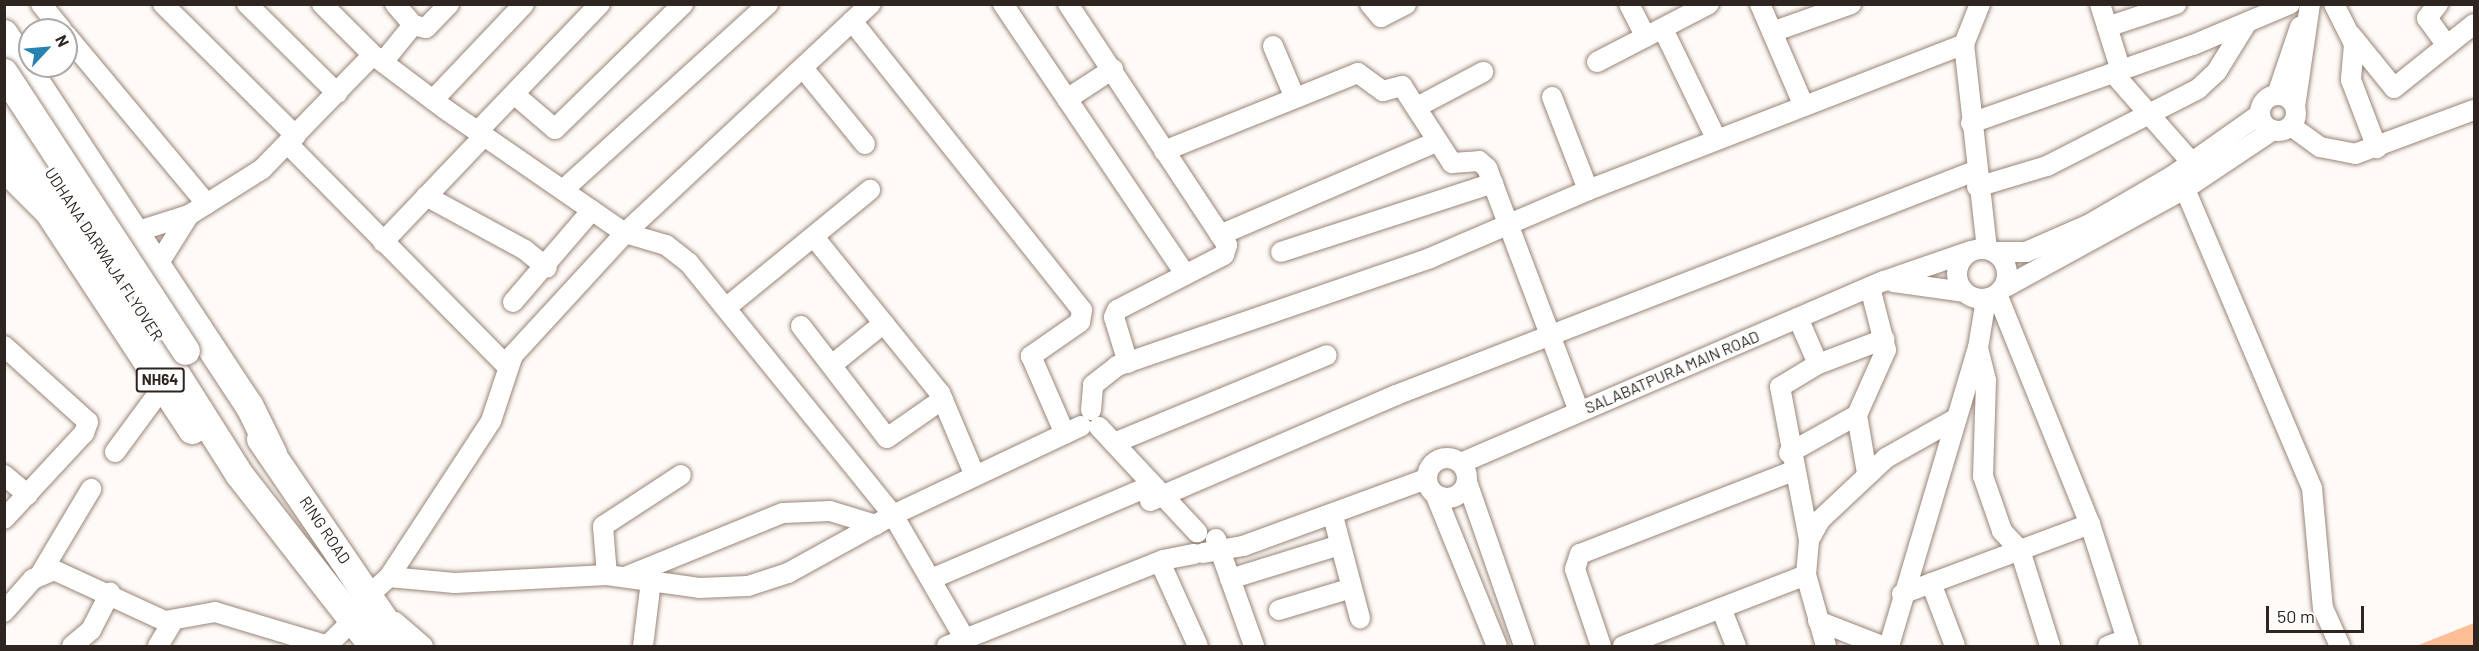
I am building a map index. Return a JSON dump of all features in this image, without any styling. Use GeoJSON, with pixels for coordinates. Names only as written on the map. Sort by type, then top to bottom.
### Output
{"type":"FeatureCollection","features":[{"type":"Feature","properties":{"kind":"highway"},"geometry":{"type":"LineString","coordinates":[[4,34],[12,74],[135,232],[249,405],[273,454]]}},
{"type":"Feature","properties":{"kind":"highway","name":"UDHANA DARWAJA FLYOVER"},"geometry":{"type":"LineString","coordinates":[[12,74],[173,366]]}},
{"type":"Feature","properties":{"kind":"highway","name":"UDHANA DARWAJA FLYOVER"},"geometry":{"type":"LineString","coordinates":[[4,102],[173,366],[273,454]]}},
{"type":"Feature","properties":{"kind":"highway"},"geometry":{"type":"LineString","coordinates":[[4,143],[49,212]]}},
{"type":"Feature","properties":{"kind":"highway","name":"NH64"},"geometry":{"type":"LineString","coordinates":[[4,167],[49,212],[173,366]]}},
{"type":"Feature","properties":{"kind":"highway","name":"RING ROAD"},"geometry":{"type":"LineString","coordinates":[[173,366],[258,524],[295,563],[325,584],[366,640]]}},
{"type":"Feature","properties":{"kind":"highway","name":"RING ROAD"},"geometry":{"type":"LineString","coordinates":[[273,454],[379,593],[402,646]]}},
{"type":"Feature","properties":{"kind":"street"},"geometry":{"type":"LineString","coordinates":[[40,4],[52,18]]}},
{"type":"Feature","properties":{"kind":"street"},"geometry":{"type":"LineString","coordinates":[[163,4],[292,140],[383,242],[507,366]]}},
{"type":"Feature","properties":{"kind":"street"},"geometry":{"type":"LineString","coordinates":[[247,4],[337,93]]}},
{"type":"Feature","properties":{"kind":"street"},"geometry":{"type":"LineString","coordinates":[[322,4],[378,58],[481,134],[625,233],[666,244],[727,307],[884,520],[931,579],[955,644],[1201,544],[1243,546],[1431,487]]}},
{"type":"Feature","properties":{"kind":"street"},"geometry":{"type":"LineString","coordinates":[[395,4],[413,25],[426,28],[449,4]]}},
{"type":"Feature","properties":{"kind":"street"},"geometry":{"type":"LineString","coordinates":[[433,100],[524,4]]}},
{"type":"Feature","properties":{"kind":"street"},"geometry":{"type":"LineString","coordinates":[[383,242],[481,134],[514,94],[600,4]]}},
{"type":"Feature","properties":{"kind":"street"},"geometry":{"type":"LineString","coordinates":[[514,94],[555,129],[683,4]]}},
{"type":"Feature","properties":{"kind":"street"},"geometry":{"type":"LineString","coordinates":[[563,190],[768,4]]}},
{"type":"Feature","properties":{"kind":"street"},"geometry":{"type":"LineString","coordinates":[[379,593],[491,421],[507,366],[625,233],[871,4]]}},
{"type":"Feature","properties":{"kind":"street"},"geometry":{"type":"LineString","coordinates":[[1003,4],[1185,274]]}},
{"type":"Feature","properties":{"kind":"street"},"geometry":{"type":"LineString","coordinates":[[1068,4],[1227,245],[1224,255],[1117,310],[1114,317],[1128,363]]}},
{"type":"Feature","properties":{"kind":"street"},"geometry":{"type":"LineString","coordinates":[[1370,4],[1381,17],[1406,4]]}},
{"type":"Feature","properties":{"kind":"street"},"geometry":{"type":"LineString","coordinates":[[1629,4],[1654,33],[1717,140]]}},
{"type":"Feature","properties":{"kind":"street"},"geometry":{"type":"LineString","coordinates":[[1597,62],[1709,4]]}},
{"type":"Feature","properties":{"kind":"street"},"geometry":{"type":"LineString","coordinates":[[1760,4],[1804,106]]}},
{"type":"Feature","properties":{"kind":"street"},"geometry":{"type":"LineString","coordinates":[[1772,32],[1851,4]]}},
{"type":"Feature","properties":{"kind":"street"},"geometry":{"type":"LineString","coordinates":[[1889,646],[1902,594],[1995,294],[2007,272],[1984,251],[1976,179],[1965,44],[1980,4]]}},
{"type":"Feature","properties":{"kind":"street"},"geometry":{"type":"LineString","coordinates":[[2100,4],[2117,72],[2151,117],[2192,163]]}},
{"type":"Feature","properties":{"kind":"street"},"geometry":{"type":"LineString","coordinates":[[2107,27],[2176,4]]}},
{"type":"Feature","properties":{"kind":"street"},"geometry":{"type":"LineString","coordinates":[[1971,123],[2246,24],[2290,4]]}},
{"type":"Feature","properties":{"kind":"street"},"geometry":{"type":"LineString","coordinates":[[2334,4],[2351,35],[2394,88],[2475,24]]}},
{"type":"Feature","properties":{"kind":"street"},"geometry":{"type":"LineString","coordinates":[[2286,121],[2277,95],[2310,5]]}},
{"type":"Feature","properties":{"kind":"street"},"geometry":{"type":"LineString","coordinates":[[1601,646],[1575,569],[1580,555],[1791,462],[1857,415],[1884,361],[1884,339],[1877,284],[1995,294],[2185,189],[2286,121],[2310,5]]}},
{"type":"Feature","properties":{"kind":"street"},"geometry":{"type":"LineString","coordinates":[[2433,6],[2427,18],[2447,46]]}},
{"type":"Feature","properties":{"kind":"street"},"geometry":{"type":"LineString","coordinates":[[852,21],[1082,310],[1080,322],[1031,356],[1086,426],[1150,496],[1201,544],[1230,579],[1254,646]]}},
{"type":"Feature","properties":{"kind":"street"},"geometry":{"type":"LineString","coordinates":[[931,579],[1150,496],[1550,335],[1976,179],[2047,166],[2151,117],[2217,71],[2246,24]]}},
{"type":"Feature","properties":{"kind":"street"},"geometry":{"type":"LineString","coordinates":[[135,232],[189,215],[262,169],[337,93],[413,25]]}},
{"type":"Feature","properties":{"kind":"street"},"geometry":{"type":"LineString","coordinates":[[2351,35],[2351,80],[2377,148]]}},
{"type":"Feature","properties":{"kind":"street"},"geometry":{"type":"LineString","coordinates":[[1086,426],[1093,385],[1128,363],[1430,258],[1588,190],[1965,44]]}},
{"type":"Feature","properties":{"kind":"street"},"geometry":{"type":"LineString","coordinates":[[1274,46],[1295,98]]}},
{"type":"Feature","properties":{"kind":"street"},"geometry":{"type":"LineString","coordinates":[[78,49],[207,204]]}},
{"type":"Feature","properties":{"kind":"street"},"geometry":{"type":"LineString","coordinates":[[803,68],[865,144]]}},
{"type":"Feature","properties":{"kind":"street"},"geometry":{"type":"LineString","coordinates":[[1067,99],[1113,69]]}},
{"type":"Feature","properties":{"kind":"street"},"geometry":{"type":"LineString","coordinates":[[1417,107],[1483,72]]}},
{"type":"Feature","properties":{"kind":"street"},"geometry":{"type":"LineString","coordinates":[[1164,151],[1358,73],[1383,90],[1402,86],[1457,166],[1484,163],[1579,411]]}},
{"type":"Feature","properties":{"kind":"street"},"geometry":{"type":"LineString","coordinates":[[1964,292],[1957,269],[1984,251],[2026,252],[2049,244],[2192,163],[2260,114],[2267,99],[2277,95]]}},
{"type":"Feature","properties":{"kind":"street"},"geometry":{"type":"LineString","coordinates":[[1552,97],[1588,190]]}},
{"type":"Feature","properties":{"kind":"street"},"geometry":{"type":"LineString","coordinates":[[2260,114],[2286,121],[2338,153],[2377,148],[2475,110]]}},
{"type":"Feature","properties":{"kind":"street"},"geometry":{"type":"LineString","coordinates":[[1220,235],[1438,141]]}},
{"type":"Feature","properties":{"kind":"street"},"geometry":{"type":"LineString","coordinates":[[1281,252],[1493,183]]}},
{"type":"Feature","properties":{"kind":"street"},"geometry":{"type":"LineString","coordinates":[[2185,189],[2312,488],[2323,608],[2340,646]]}},
{"type":"Feature","properties":{"kind":"street"},"geometry":{"type":"LineString","coordinates":[[727,307],[870,190]]}},
{"type":"Feature","properties":{"kind":"street"},"geometry":{"type":"LineString","coordinates":[[426,196],[525,250],[547,268]]}},
{"type":"Feature","properties":{"kind":"street"},"geometry":{"type":"LineString","coordinates":[[513,302],[547,268],[592,210]]}},
{"type":"Feature","properties":{"kind":"street"},"geometry":{"type":"LineString","coordinates":[[157,266],[189,215]]}},
{"type":"Feature","properties":{"kind":"street"},"geometry":{"type":"LineString","coordinates":[[814,237],[943,399],[975,476]]}},
{"type":"Feature","properties":{"kind":"street","name":"SALABATPURA MAIN ROAD"},"geometry":{"type":"LineString","coordinates":[[1431,487],[1455,497],[1464,473],[1579,411],[1877,284],[1984,251]]}},
{"type":"Feature","properties":{"kind":"street"},"geometry":{"type":"LineString","coordinates":[[1995,294],[2090,524],[2121,644]]}},
{"type":"Feature","properties":{"kind":"street"},"geometry":{"type":"LineString","coordinates":[[1798,318],[1818,364]]}},
{"type":"Feature","properties":{"kind":"street"},"geometry":{"type":"LineString","coordinates":[[832,364],[884,323]]}},
{"type":"Feature","properties":{"kind":"street"},"geometry":{"type":"LineString","coordinates":[[801,326],[887,438],[943,399]]}},
{"type":"Feature","properties":{"kind":"street"},"geometry":{"type":"LineString","coordinates":[[1826,646],[1806,575],[1809,540],[1791,462],[1780,387],[1818,364],[1884,339]]}},
{"type":"Feature","properties":{"kind":"street"},"geometry":{"type":"LineString","coordinates":[[4,346],[88,422],[28,495],[4,519]]}},
{"type":"Feature","properties":{"kind":"street"},"geometry":{"type":"LineString","coordinates":[[1978,348],[1986,381],[1983,476],[2002,531],[2020,550],[2050,646]]}},
{"type":"Feature","properties":{"kind":"street"},"geometry":{"type":"LineString","coordinates":[[1114,443],[1327,356]]}},
{"type":"Feature","properties":{"kind":"street"},"geometry":{"type":"LineString","coordinates":[[115,452],[173,366]]}},
{"type":"Feature","properties":{"kind":"street"},"geometry":{"type":"LineString","coordinates":[[1857,415],[1867,473]]}},
{"type":"Feature","properties":{"kind":"street"},"geometry":{"type":"LineString","coordinates":[[1809,540],[1820,520],[1867,473],[1957,418]]}},
{"type":"Feature","properties":{"kind":"street"},"geometry":{"type":"LineString","coordinates":[[1086,426],[1114,443],[1150,496]]}},
{"type":"Feature","properties":{"kind":"street"},"geometry":{"type":"LineString","coordinates":[[379,593],[455,583],[616,576],[651,581],[748,586],[788,573],[884,520],[1086,426]]}},
{"type":"Feature","properties":{"kind":"street"},"geometry":{"type":"LineString","coordinates":[[1497,646],[1431,487],[1430,466],[1442,458],[1464,473],[1524,646]]}},
{"type":"Feature","properties":{"kind":"street"},"geometry":{"type":"LineString","coordinates":[[4,475],[28,495]]}},
{"type":"Feature","properties":{"kind":"street"},"geometry":{"type":"LineString","coordinates":[[616,576],[603,526],[681,475]]}},
{"type":"Feature","properties":{"kind":"street"},"geometry":{"type":"LineString","coordinates":[[4,612],[41,573],[91,489]]}},
{"type":"Feature","properties":{"kind":"street"},"geometry":{"type":"LineString","coordinates":[[616,576],[783,513],[830,511],[884,520]]}},
{"type":"Feature","properties":{"kind":"street"},"geometry":{"type":"LineString","coordinates":[[1333,516],[1360,618]]}},
{"type":"Feature","properties":{"kind":"street"},"geometry":{"type":"LineString","coordinates":[[1902,594],[2090,524]]}},
{"type":"Feature","properties":{"kind":"street"},"geometry":{"type":"LineString","coordinates":[[1230,579],[1340,545]]}},
{"type":"Feature","properties":{"kind":"street"},"geometry":{"type":"LineString","coordinates":[[1162,561],[1198,646]]}},
{"type":"Feature","properties":{"kind":"street"},"geometry":{"type":"LineString","coordinates":[[41,573],[64,571],[172,623],[215,612],[328,646],[366,640]]}},
{"type":"Feature","properties":{"kind":"street"},"geometry":{"type":"LineString","coordinates":[[1623,646],[1806,575]]}},
{"type":"Feature","properties":{"kind":"street"},"geometry":{"type":"LineString","coordinates":[[643,646],[651,581]]}},
{"type":"Feature","properties":{"kind":"street"},"geometry":{"type":"LineString","coordinates":[[1931,583],[1955,646]]}},
{"type":"Feature","properties":{"kind":"street"},"geometry":{"type":"LineString","coordinates":[[1279,610],[1352,588]]}},
{"type":"Feature","properties":{"kind":"street"},"geometry":{"type":"LineString","coordinates":[[72,646],[91,630],[110,593]]}},
{"type":"Feature","properties":{"kind":"street"},"geometry":{"type":"LineString","coordinates":[[379,593],[423,646]]}},
{"type":"Feature","properties":{"kind":"street"},"geometry":{"type":"LineString","coordinates":[[1721,608],[1736,646]]}},
{"type":"Feature","properties":{"kind":"street"},"geometry":{"type":"LineString","coordinates":[[1818,621],[1882,646]]}},
{"type":"Feature","properties":{"kind":"street"},"geometry":{"type":"LineString","coordinates":[[158,646],[172,623]]}},
{"type":"Feature","properties":{"kind":"shaded area"},"geometry":{"type":"Polygon","coordinates":[[[2474,623],[2474,646],[2416,646],[2474,623]]]}}]}
